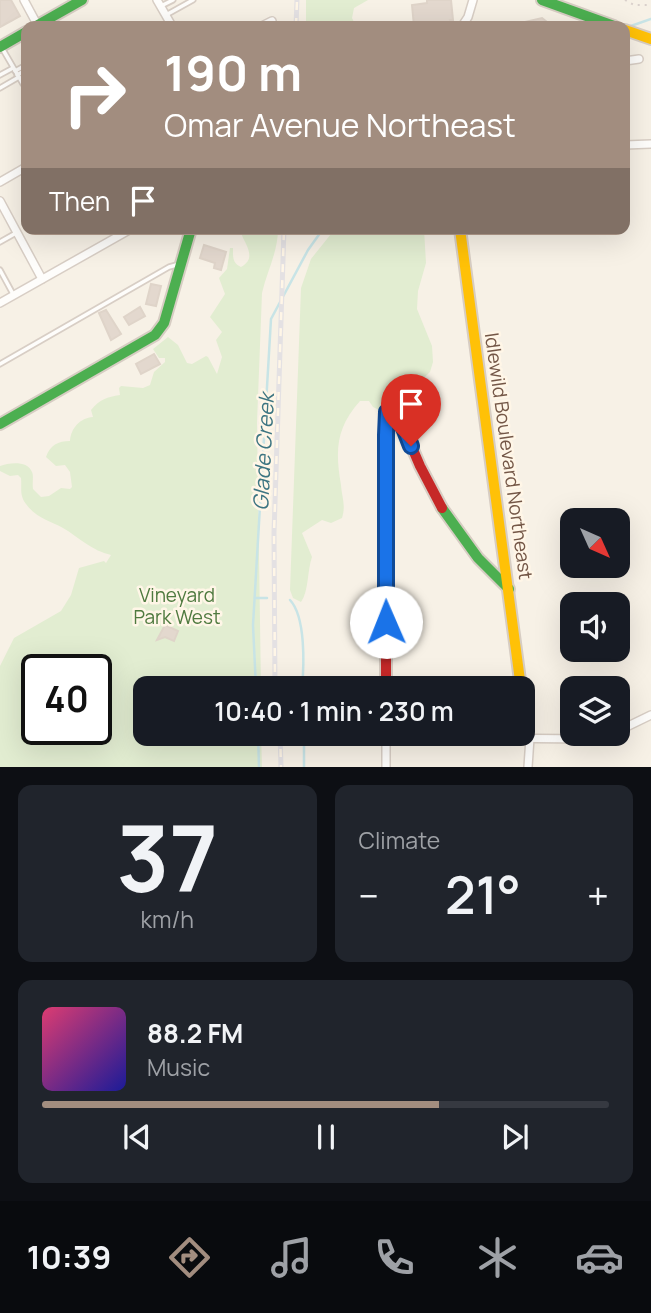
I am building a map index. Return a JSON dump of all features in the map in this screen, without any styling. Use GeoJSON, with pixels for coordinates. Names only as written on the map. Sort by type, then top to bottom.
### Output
{"type":"FeatureCollection","features":[{"type":"Feature","properties":{"kind":"street"},"geometry":{"type":"LineString","coordinates":[[24,0],[35,21]]}},
{"type":"Feature","properties":{"kind":"street"},"geometry":{"type":"LineString","coordinates":[[46,21],[82,0]]}},
{"type":"Feature","properties":{"kind":"street"},"geometry":{"type":"LineString","coordinates":[[464,21],[473,0]]}},
{"type":"Feature","properties":{"kind":"street"},"geometry":{"type":"LineString","coordinates":[[542,0],[599,21]]}},
{"type":"Feature","properties":{"kind":"street"},"geometry":{"type":"LineString","coordinates":[[159,3],[169,21]]}},
{"type":"Feature","properties":{"kind":"street"},"geometry":{"type":"LineString","coordinates":[[630,32],[651,39]]}},
{"type":"Feature","properties":{"kind":"street"},"geometry":{"type":"LineString","coordinates":[[0,46],[21,35]]}},
{"type":"Feature","properties":{"kind":"street"},"geometry":{"type":"LineString","coordinates":[[630,60],[639,59]]}},
{"type":"Feature","properties":{"kind":"street"},"geometry":{"type":"LineString","coordinates":[[630,145],[651,144]]}},
{"type":"Feature","properties":{"kind":"street"},"geometry":{"type":"LineString","coordinates":[[0,182],[21,170]]}},
{"type":"Feature","properties":{"kind":"street"},"geometry":{"type":"LineString","coordinates":[[0,201],[42,279]]}},
{"type":"Feature","properties":{"kind":"street"},"geometry":{"type":"LineString","coordinates":[[0,303],[120,235]]}},
{"type":"Feature","properties":{"kind":"street"},"geometry":{"type":"LineString","coordinates":[[0,424],[155,335],[164,323],[189,235]]}},
{"type":"Feature","properties":{"kind":"street","name":"Idlewild Boulevard Northeast"},"geometry":{"type":"LineString","coordinates":[[461,235],[520,676]]}},
{"type":"Feature","properties":{"kind":"street"},"geometry":{"type":"LineString","coordinates":[[386,676],[389,410],[397,410],[422,469],[461,538],[489,571],[509,589]]}},
{"type":"Feature","properties":{"kind":"street"},"geometry":{"type":"LineString","coordinates":[[630,725],[651,715]]}},
{"type":"Feature","properties":{"kind":"street"},"geometry":{"type":"LineString","coordinates":[[535,738],[560,739]]}},
{"type":"Feature","properties":{"kind":"street"},"geometry":{"type":"LineString","coordinates":[[386,746],[386,767]]}},
{"type":"Feature","properties":{"kind":"street"},"geometry":{"type":"LineString","coordinates":[[528,767],[529,746]]}},
{"type":"Feature","properties":{"kind":"lane"},"geometry":{"type":"LineString","coordinates":[[159,3],[173,0]]}},
{"type":"Feature","properties":{"kind":"lane"},"geometry":{"type":"LineString","coordinates":[[166,15],[193,0]]}},
{"type":"Feature","properties":{"kind":"lane"},"geometry":{"type":"LineString","coordinates":[[0,46],[21,81]]}},
{"type":"Feature","properties":{"kind":"lane"},"geometry":{"type":"LineString","coordinates":[[0,88],[21,70]]}},
{"type":"Feature","properties":{"kind":"lane"},"geometry":{"type":"LineString","coordinates":[[0,75],[16,73]]}},
{"type":"Feature","properties":{"kind":"lane"},"geometry":{"type":"LineString","coordinates":[[0,242],[17,232]]}},
{"type":"Feature","properties":{"kind":"lane"},"geometry":{"type":"LineString","coordinates":[[0,364],[169,267],[181,263]]}},
{"type":"Feature","properties":{"kind":"lane"},"geometry":{"type":"LineString","coordinates":[[0,270],[14,295]]}},
{"type":"Feature","properties":{"kind":"path"},"geometry":{"type":"LineString","coordinates":[[625,0],[634,5],[651,5]]}},
{"type":"Feature","properties":{"kind":"green space"},"geometry":{"type":"Polygon","coordinates":[[[306,0],[368,0],[354,8],[354,21],[306,21],[306,0]]]}},
{"type":"Feature","properties":{"kind":"green space","name":"Vineyard Park West"},"geometry":{"type":"Polygon","coordinates":[[[242,235],[278,235],[262,293],[257,423],[261,676],[133,676],[133,746],[261,746],[262,767],[0,767],[0,666],[14,638],[61,611],[71,595],[79,568],[104,561],[106,563],[111,555],[34,513],[22,498],[21,478],[0,471],[0,466],[13,463],[30,468],[33,474],[33,489],[41,497],[49,496],[61,488],[70,489],[70,472],[65,465],[56,466],[46,457],[50,449],[58,443],[70,441],[77,424],[93,417],[91,410],[101,401],[120,395],[121,386],[143,388],[150,385],[154,372],[165,362],[165,358],[159,358],[153,349],[168,337],[178,345],[187,363],[192,364],[206,356],[217,374],[222,357],[216,340],[222,332],[210,317],[225,294],[219,278],[227,269],[230,248],[233,248],[234,259],[241,267],[249,256],[242,235]]]}},
{"type":"Feature","properties":{"kind":"green space"},"geometry":{"type":"Polygon","coordinates":[[[330,235],[424,235],[426,263],[418,291],[417,309],[432,346],[433,362],[430,372],[408,393],[408,403],[379,410],[369,401],[360,401],[346,421],[338,450],[344,505],[342,518],[331,523],[322,520],[302,533],[312,557],[301,602],[293,598],[290,590],[301,288],[311,259],[330,235]]]}},
{"type":"Feature","properties":{"kind":"building"},"geometry":{"type":"Polygon","coordinates":[[[0,0],[11,0],[20,16],[0,27],[0,0]]]}},
{"type":"Feature","properties":{"kind":"building"},"geometry":{"type":"Polygon","coordinates":[[[427,0],[451,0],[453,20],[414,21],[412,5],[427,3],[427,0]]]}},
{"type":"Feature","properties":{"kind":"building"},"geometry":{"type":"Polygon","coordinates":[[[204,245],[226,252],[221,270],[214,268],[215,263],[200,258],[204,245]]]}},
{"type":"Feature","properties":{"kind":"building"},"geometry":{"type":"Polygon","coordinates":[[[151,284],[161,286],[156,306],[146,304],[151,284]]]}},
{"type":"Feature","properties":{"kind":"building"},"geometry":{"type":"Polygon","coordinates":[[[140,307],[145,316],[129,325],[124,317],[140,307]]]}},
{"type":"Feature","properties":{"kind":"building"},"geometry":{"type":"Polygon","coordinates":[[[106,310],[121,334],[111,340],[99,313],[106,310]]]}},
{"type":"Feature","properties":{"kind":"building"},"geometry":{"type":"Polygon","coordinates":[[[154,354],[160,364],[141,374],[136,364],[154,354]]]}},
{"type":"Feature","properties":{"kind":"building"},"geometry":{"type":"Polygon","coordinates":[[[165,625],[178,631],[174,641],[165,637],[157,640],[165,625]]]}},
{"type":"Feature","properties":{"kind":"waterway","name":"Glade Creek"},"geometry":{"type":"LineString","coordinates":[[630,26],[651,19]]}},
{"type":"Feature","properties":{"kind":"waterway","name":"Glade Creek"},"geometry":{"type":"LineString","coordinates":[[255,676],[253,625],[271,319],[319,235]]}},
{"type":"Feature","properties":{"kind":"waterway"},"geometry":{"type":"LineString","coordinates":[[255,598],[267,598]]}},
{"type":"Feature","properties":{"kind":"waterway"},"geometry":{"type":"LineString","coordinates":[[290,600],[299,618],[301,630],[302,676]]}},
{"type":"Feature","properties":{"kind":"waterway","name":"Glade Creek"},"geometry":{"type":"LineString","coordinates":[[258,746],[259,767]]}},
{"type":"Feature","properties":{"kind":"waterway"},"geometry":{"type":"LineString","coordinates":[[304,746],[304,767]]}},
{"type":"Feature","properties":{"kind":"railway"},"geometry":{"type":"LineString","coordinates":[[296,21],[297,0]]}},
{"type":"Feature","properties":{"kind":"railway"},"geometry":{"type":"LineString","coordinates":[[275,676],[274,533],[284,235]]}},
{"type":"Feature","properties":{"kind":"railway"},"geometry":{"type":"LineString","coordinates":[[280,746],[281,767]]}},
{"type":"Feature","properties":{"kind":"traffic: fast"},"geometry":{"type":"LineString","coordinates":[[45,21],[82,0]]}},
{"type":"Feature","properties":{"kind":"traffic: fast"},"geometry":{"type":"LineString","coordinates":[[542,0],[600,21]]}},
{"type":"Feature","properties":{"kind":"traffic: fast"},"geometry":{"type":"LineString","coordinates":[[0,47],[21,35]]}},
{"type":"Feature","properties":{"kind":"traffic: fast"},"geometry":{"type":"LineString","coordinates":[[0,424],[155,335],[164,323],[189,235]]}},
{"type":"Feature","properties":{"kind":"traffic: fast"},"geometry":{"type":"LineString","coordinates":[[442,508],[478,558],[509,589]]}},
{"type":"Feature","properties":{"kind":"traffic: slow"},"geometry":{"type":"LineString","coordinates":[[630,32],[651,39]]}},
{"type":"Feature","properties":{"kind":"traffic: slow"},"geometry":{"type":"LineString","coordinates":[[461,235],[519,676]]}},
{"type":"Feature","properties":{"kind":"traffic: jam"},"geometry":{"type":"LineString","coordinates":[[386,676],[386,435],[389,410],[396,410],[442,508]]}},
{"type":"Feature","properties":{"kind":"route"},"geometry":{"type":"LineString","coordinates":[[386,622],[386,435],[389,410],[397,410],[411,446]]}}]}
